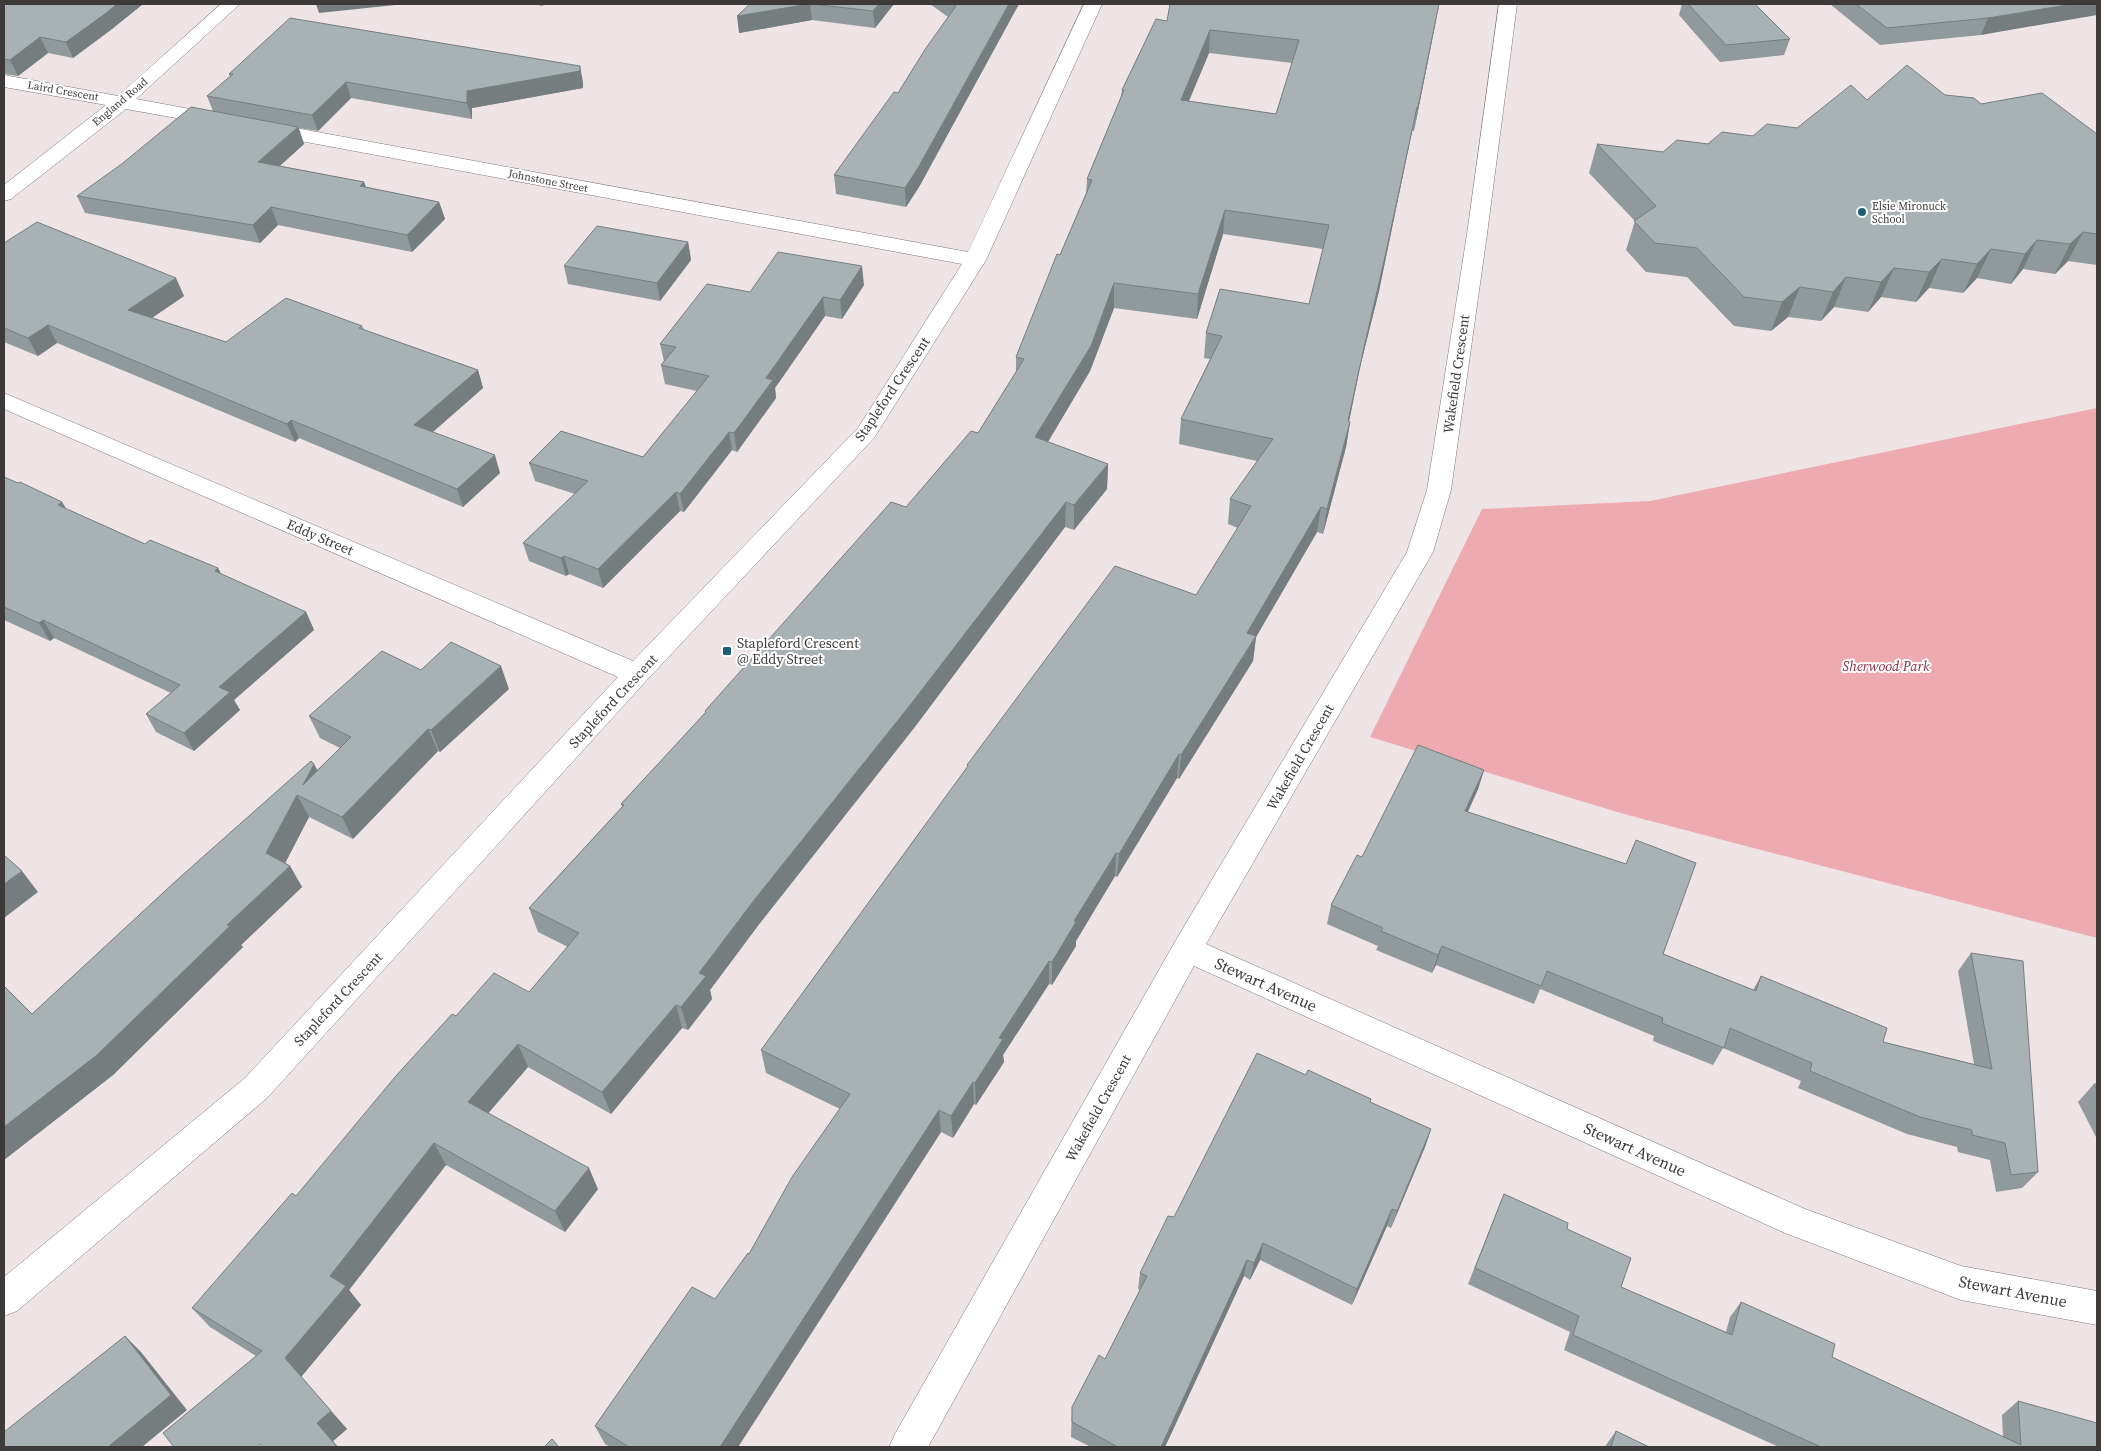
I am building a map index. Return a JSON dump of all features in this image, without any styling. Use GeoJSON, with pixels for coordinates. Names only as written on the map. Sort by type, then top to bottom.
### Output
{"type":"FeatureCollection","features":[{"type":"Feature","properties":{"kind":"street","name":"England Road"},"geometry":{"type":"LineString","coordinates":[[4,196],[122,102],[231,4]]}},
{"type":"Feature","properties":{"kind":"street","name":"Stapleford Crescent"},"geometry":{"type":"LineString","coordinates":[[4,1299],[256,1088],[637,674],[866,433],[975,260],[1093,4]]}},
{"type":"Feature","properties":{"kind":"street","name":"Wakefield Crescent"},"geometry":{"type":"LineString","coordinates":[[908,1447],[1187,949],[1420,552],[1439,490],[1477,234],[1508,4]]}},
{"type":"Feature","properties":{"kind":"street","name":"Laird Crescent"},"geometry":{"type":"LineString","coordinates":[[4,81],[122,102]]}},
{"type":"Feature","properties":{"kind":"street","name":"Johnstone Street"},"geometry":{"type":"LineString","coordinates":[[122,102],[975,260]]}},
{"type":"Feature","properties":{"kind":"street","name":"Eddy Street"},"geometry":{"type":"LineString","coordinates":[[4,400],[637,674]]}},
{"type":"Feature","properties":{"kind":"street","name":"Stewart Avenue"},"geometry":{"type":"LineString","coordinates":[[1187,949],[1797,1222],[1961,1283],[2097,1308]]}},
{"type":"Feature","properties":{"kind":"green space","name":"Sherwood Park"},"geometry":{"type":"Polygon","coordinates":[[[2097,408],[2097,938],[1624,814],[1370,737],[1482,509],[1650,501],[2097,408]]]}},
{"type":"Feature","properties":{"kind":"building"},"geometry":{"type":"Polygon","coordinates":[[[4,4],[117,4],[66,42],[40,37],[10,60],[4,59],[4,4]]]}},
{"type":"Feature","properties":{"kind":"building"},"geometry":{"type":"Polygon","coordinates":[[[750,4],[809,4],[737,16],[750,4]]]}},
{"type":"Feature","properties":{"kind":"building"},"geometry":{"type":"Polygon","coordinates":[[[812,4],[879,4],[873,11],[812,4]]]}},
{"type":"Feature","properties":{"kind":"building"},"geometry":{"type":"Polygon","coordinates":[[[953,4],[1009,4],[905,188],[834,175],[894,92],[898,93],[926,48],[956,6],[953,4]]]}},
{"type":"Feature","properties":{"kind":"building"},"geometry":{"type":"Polygon","coordinates":[[[1170,4],[1439,4],[1348,421],[1350,422],[1327,509],[1321,507],[1247,633],[1256,636],[1181,755],[1179,754],[1119,854],[1116,853],[1074,921],[1076,922],[1052,962],[1049,961],[999,1038],[1003,1039],[975,1083],[973,1082],[951,1116],[939,1110],[720,1447],[629,1447],[595,1426],[692,1287],[715,1299],[749,1254],[792,1177],[850,1094],[761,1050],[967,765],[1115,566],[1196,595],[1251,506],[1230,499],[1273,439],[1181,419],[1222,336],[1206,333],[1220,289],[1309,304],[1329,225],[1225,210],[1198,294],[1114,283],[1091,346],[1035,437],[1108,464],[1074,505],[1066,502],[911,704],[755,899],[699,973],[706,976],[681,1007],[676,1005],[602,1092],[518,1044],[468,1102],[589,1168],[555,1211],[434,1143],[330,1276],[346,1286],[285,1358],[331,1411],[317,1423],[337,1447],[262,1447],[260,1444],[256,1447],[174,1447],[163,1433],[262,1351],[192,1308],[292,1193],[296,1196],[395,1077],[452,1014],[456,1016],[494,973],[529,992],[579,933],[529,908],[624,805],[621,804],[706,712],[891,502],[906,507],[971,431],[978,433],[1024,359],[1016,357],[1057,254],[1060,255],[1092,180],[1087,179],[1124,90],[1122,90],[1156,19],[1167,21],[1170,4]],[[1210,30],[1181,100],[1276,114],[1299,40],[1210,30]]]}},
{"type":"Feature","properties":{"kind":"building"},"geometry":{"type":"Polygon","coordinates":[[[1688,4],[1755,4],[1790,39],[1726,45],[1688,4]]]}},
{"type":"Feature","properties":{"kind":"building"},"geometry":{"type":"Polygon","coordinates":[[[1856,4],[2073,4],[1988,18],[1887,28],[1856,4]]]}},
{"type":"Feature","properties":{"kind":"building"},"geometry":{"type":"Polygon","coordinates":[[[290,18],[580,66],[580,71],[467,91],[467,103],[346,82],[312,115],[207,96],[233,74],[229,74],[290,18]]]}},
{"type":"Feature","properties":{"kind":"building","name":"Elsie Mironuck School"},"geometry":{"type":"Polygon","coordinates":[[[1907,65],[1945,95],[1974,98],[1981,104],[2042,93],[2097,134],[2097,234],[2083,232],[2070,244],[2037,240],[2025,254],[1991,249],[1977,264],[1942,259],[1929,272],[1894,268],[1881,282],[1846,277],[1833,292],[1800,287],[1782,302],[1744,297],[1697,248],[1655,243],[1634,221],[1656,206],[1597,144],[1663,152],[1677,140],[1708,144],[1722,132],[1753,136],[1767,124],[1797,128],[1851,85],[1867,100],[1907,65]]]}},
{"type":"Feature","properties":{"kind":"building"},"geometry":{"type":"Polygon","coordinates":[[[191,107],[298,127],[258,162],[364,182],[360,186],[439,202],[407,235],[271,207],[253,225],[77,196],[123,163],[191,107]]]}},
{"type":"Feature","properties":{"kind":"building"},"geometry":{"type":"Polygon","coordinates":[[[37,222],[176,278],[128,310],[226,342],[286,298],[362,326],[359,328],[478,370],[414,425],[495,455],[457,489],[291,420],[287,424],[48,325],[28,338],[4,328],[4,243],[37,222]]]}},
{"type":"Feature","properties":{"kind":"building"},"geometry":{"type":"Polygon","coordinates":[[[597,226],[688,242],[657,283],[564,266],[597,226]]]}},
{"type":"Feature","properties":{"kind":"building"},"geometry":{"type":"Polygon","coordinates":[[[778,252],[862,266],[840,300],[823,297],[766,378],[773,380],[734,433],[729,432],[680,494],[676,492],[598,569],[564,556],[561,558],[523,543],[588,481],[529,463],[561,431],[643,457],[709,376],[661,365],[676,347],[660,344],[707,284],[750,292],[778,252]]]}},
{"type":"Feature","properties":{"kind":"building"},"geometry":{"type":"Polygon","coordinates":[[[4,477],[18,483],[20,482],[62,502],[58,505],[145,544],[150,540],[218,568],[215,571],[306,612],[219,687],[230,692],[184,733],[146,714],[180,685],[43,620],[39,623],[4,607],[4,477]]]}},
{"type":"Feature","properties":{"kind":"building"},"geometry":{"type":"Polygon","coordinates":[[[451,642],[501,666],[431,730],[428,729],[342,817],[297,795],[266,853],[290,866],[227,925],[230,926],[97,1055],[4,1127],[4,986],[32,1014],[178,879],[311,761],[314,764],[303,785],[351,737],[309,716],[382,651],[421,670],[451,642]]]}},
{"type":"Feature","properties":{"kind":"building"},"geometry":{"type":"Polygon","coordinates":[[[1418,745],[1484,770],[1465,811],[1626,864],[1636,840],[1696,863],[1663,954],[1756,991],[1761,976],[1887,1028],[1883,1042],[1992,1069],[1971,953],[2023,961],[2038,1172],[2011,1175],[2005,1143],[1972,1135],[1972,1130],[1920,1117],[1810,1071],[1812,1063],[1730,1028],[1724,1048],[1662,1023],[1663,1018],[1547,971],[1541,986],[1442,946],[1438,955],[1381,931],[1383,928],[1331,905],[1357,855],[1362,857],[1418,745]]]}},
{"type":"Feature","properties":{"kind":"building"},"geometry":{"type":"Polygon","coordinates":[[[4,855],[22,871],[4,884],[4,855]]]}},
{"type":"Feature","properties":{"kind":"building"},"geometry":{"type":"Polygon","coordinates":[[[1257,1053],[1306,1075],[1308,1070],[1371,1099],[1370,1102],[1431,1129],[1397,1211],[1392,1209],[1357,1289],[1263,1243],[1254,1263],[1247,1260],[1161,1447],[1118,1447],[1072,1422],[1072,1407],[1099,1355],[1105,1359],[1147,1276],[1140,1273],[1168,1216],[1174,1217],[1257,1053]]]}},
{"type":"Feature","properties":{"kind":"building"},"geometry":{"type":"Polygon","coordinates":[[[1504,1194],[1568,1223],[1567,1229],[1631,1258],[1621,1287],[1732,1335],[1741,1302],[1835,1344],[1832,1357],[2021,1445],[2018,1401],[2097,1423],[2097,1447],[1821,1447],[1573,1335],[1579,1316],[1475,1268],[1504,1194]]]}},
{"type":"Feature","properties":{"kind":"building"},"geometry":{"type":"Polygon","coordinates":[[[125,1336],[171,1395],[108,1447],[4,1447],[4,1432],[125,1336]]]}},
{"type":"Feature","properties":{"kind":"building"},"geometry":{"type":"Polygon","coordinates":[[[1616,1431],[1649,1447],[1611,1447],[1616,1431]]]}},
{"type":"Feature","properties":{"kind":"building"},"geometry":{"type":"Polygon","coordinates":[[[552,1439],[559,1447],[544,1447],[552,1439]]]}},
{"type":"Feature","properties":{"kind":"place","name":"Elsie Mironuck School"},"geometry":{"type":"Point","coordinates":[1862,212]}},
{"type":"Feature","properties":{"kind":"place","name":"Stapleford Crescent @ Eddy Street"},"geometry":{"type":"Point","coordinates":[727,651]}}]}
